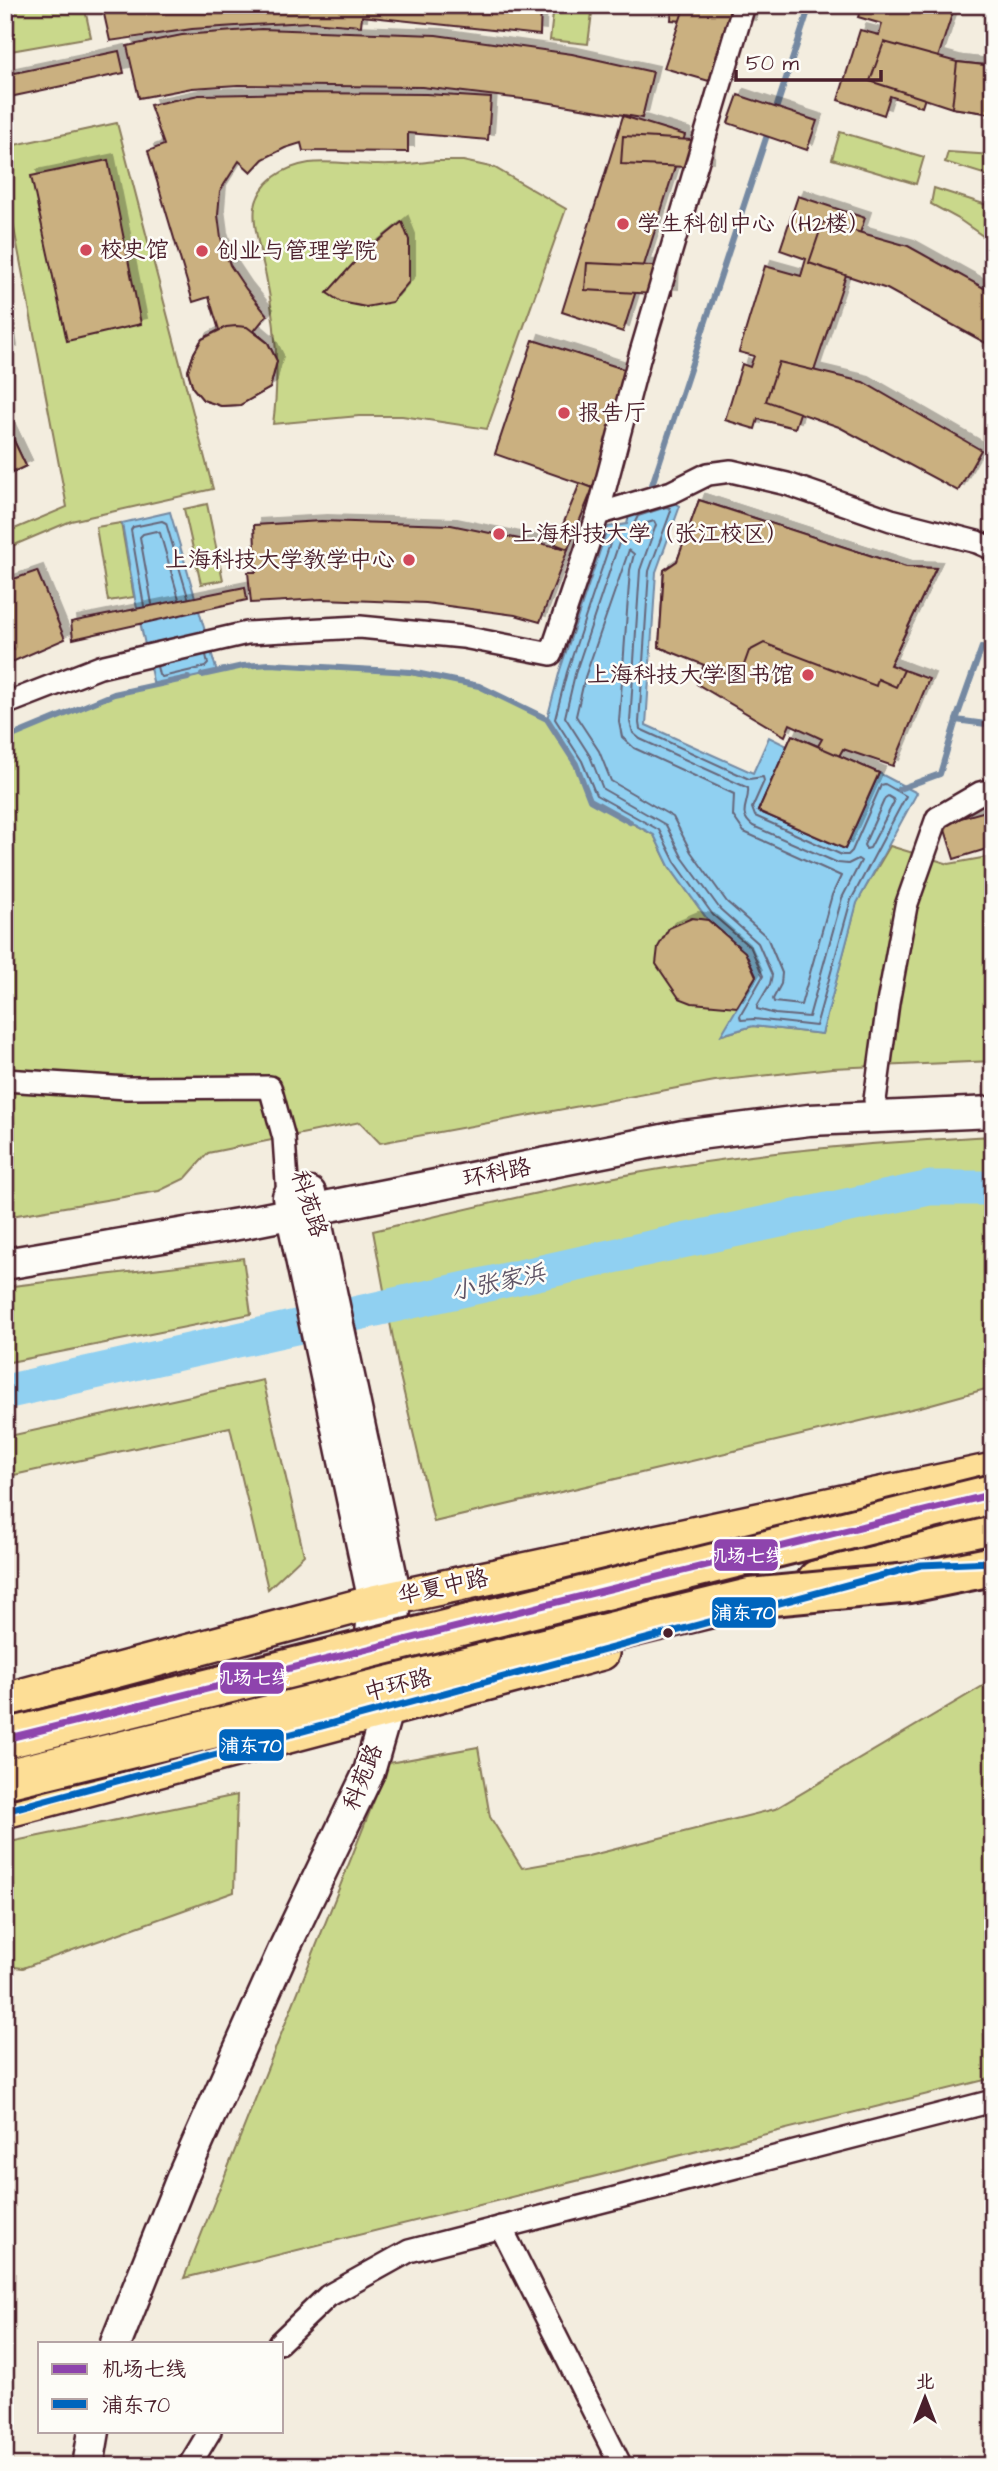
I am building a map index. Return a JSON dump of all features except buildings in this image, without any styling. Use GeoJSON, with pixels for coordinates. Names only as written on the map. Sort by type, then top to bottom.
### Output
{"type":"FeatureCollection","features":[{"type":"Feature","properties":{"kind":"highway"},"geometry":{"type":"LineString","coordinates":[[835,1533],[993,1472]]}},
{"type":"Feature","properties":{"kind":"highway","name":"中环路"},"geometry":{"type":"LineString","coordinates":[[5,1739],[993,1494]]}},
{"type":"Feature","properties":{"kind":"highway","name":"中环路"},"geometry":{"type":"LineString","coordinates":[[5,1779],[750,1598],[993,1535]]}},
{"type":"Feature","properties":{"kind":"highway"},"geometry":{"type":"LineString","coordinates":[[750,1598],[910,1583],[993,1564]]}},
{"type":"Feature","properties":{"kind":"main road","name":"华夏中路"},"geometry":{"type":"LineString","coordinates":[[886,1492],[993,1453]]}},
{"type":"Feature","properties":{"kind":"main road","name":"华夏中路"},"geometry":{"type":"LineString","coordinates":[[5,1700],[385,1599],[886,1492],[993,1472]]}},
{"type":"Feature","properties":{"kind":"main road"},"geometry":{"type":"LineString","coordinates":[[5,1811],[993,1548]]}},
{"type":"Feature","properties":{"kind":"main road"},"geometry":{"type":"LineString","coordinates":[[921,1566],[993,1564]]}},
{"type":"Feature","properties":{"kind":"street"},"geometry":{"type":"LineString","coordinates":[[5,704],[100,667],[247,633],[360,627],[463,637],[551,654],[598,514],[642,346],[744,5]]}},
{"type":"Feature","properties":{"kind":"street"},"geometry":{"type":"LineString","coordinates":[[598,514],[672,492],[708,474],[731,471],[786,484],[891,520],[977,542],[993,549]]}},
{"type":"Feature","properties":{"kind":"street"},"geometry":{"type":"LineString","coordinates":[[875,1100],[888,1003],[906,906],[937,818],[980,793],[993,790]]}},
{"type":"Feature","properties":{"kind":"street","name":"科苑路"},"geometry":{"type":"LineString","coordinates":[[5,1080],[127,1088],[270,1087],[317,1275],[385,1599],[369,1772],[283,1951],[182,2178],[116,2342]]}},
{"type":"Feature","properties":{"kind":"street","name":"环科路"},"geometry":{"type":"LineString","coordinates":[[5,1264],[301,1204],[680,1119],[807,1102],[993,1094]]}},
{"type":"Feature","properties":{"kind":"street","name":"环科路"},"geometry":{"type":"LineString","coordinates":[[5,1247],[301,1204],[683,1136],[809,1119],[993,1112]]}},
{"type":"Feature","properties":{"kind":"street","name":"科苑路"},"geometry":{"type":"LineString","coordinates":[[97,2342],[164,2171],[266,1943],[376,1713]]}},
{"type":"Feature","properties":{"kind":"street"},"geometry":{"type":"LineString","coordinates":[[280,2342],[328,2296],[410,2250],[993,2101]]}},
{"type":"Feature","properties":{"kind":"street"},"geometry":{"type":"LineString","coordinates":[[501,2227],[621,2466]]}},
{"type":"Feature","properties":{"kind":"street"},"geometry":{"type":"LineString","coordinates":[[69,2466],[75,2432]]}},
{"type":"Feature","properties":{"kind":"street"},"geometry":{"type":"LineString","coordinates":[[88,2466],[94,2432]]}},
{"type":"Feature","properties":{"kind":"street"},"geometry":{"type":"LineString","coordinates":[[190,2466],[209,2432]]}},
{"type":"Feature","properties":{"kind":"green space"},"geometry":{"type":"Polygon","coordinates":[[[5,5],[84,5],[91,37],[5,52],[5,5]]]}},
{"type":"Feature","properties":{"kind":"green space"},"geometry":{"type":"Polygon","coordinates":[[[554,5],[593,5],[588,44],[550,40],[554,5]]]}},
{"type":"Feature","properties":{"kind":"green space"},"geometry":{"type":"Polygon","coordinates":[[[117,123],[213,489],[71,521],[5,549],[5,533],[67,507],[5,181],[5,147],[117,123]]]}},
{"type":"Feature","properties":{"kind":"green space"},"geometry":{"type":"Polygon","coordinates":[[[840,132],[924,157],[916,184],[832,159],[840,132]]]}},
{"type":"Feature","properties":{"kind":"green space"},"geometry":{"type":"Polygon","coordinates":[[[948,152],[993,155],[993,177],[945,162],[948,152]]]}},
{"type":"Feature","properties":{"kind":"green space"},"geometry":{"type":"Polygon","coordinates":[[[463,161],[495,168],[566,209],[487,429],[402,416],[359,416],[273,424],[276,387],[274,331],[254,214],[262,190],[282,172],[309,163],[385,165],[463,161]]]}},
{"type":"Feature","properties":{"kind":"green space"},"geometry":{"type":"Polygon","coordinates":[[[934,188],[993,207],[993,243],[931,204],[934,188]]]}},
{"type":"Feature","properties":{"kind":"green space"},"geometry":{"type":"Polygon","coordinates":[[[207,504],[223,580],[201,584],[184,509],[207,504]]]}},
{"type":"Feature","properties":{"kind":"green space"},"geometry":{"type":"Polygon","coordinates":[[[121,523],[134,597],[108,601],[96,527],[121,523]]]}},
{"type":"Feature","properties":{"kind":"green space"},"geometry":{"type":"Polygon","coordinates":[[[270,664],[393,671],[479,686],[547,719],[576,764],[590,800],[654,835],[669,866],[708,920],[745,952],[756,976],[722,1035],[753,1026],[822,1034],[857,902],[890,846],[949,864],[993,856],[993,1061],[832,1068],[715,1081],[380,1143],[360,1122],[208,1153],[186,1178],[159,1191],[5,1217],[5,739],[114,694],[243,666],[270,664]]]}},
{"type":"Feature","properties":{"kind":"green space"},"geometry":{"type":"Polygon","coordinates":[[[993,1136],[993,1387],[924,1406],[434,1522],[400,1376],[373,1231],[567,1187],[723,1159],[800,1150],[993,1136]]]}},
{"type":"Feature","properties":{"kind":"green space"},"geometry":{"type":"Polygon","coordinates":[[[243,1258],[251,1314],[5,1363],[5,1287],[243,1258]]]}},
{"type":"Feature","properties":{"kind":"green space"},"geometry":{"type":"Polygon","coordinates":[[[263,1380],[304,1555],[268,1589],[230,1427],[5,1477],[5,1437],[263,1380]]]}},
{"type":"Feature","properties":{"kind":"green space"},"geometry":{"type":"Polygon","coordinates":[[[993,1680],[993,2078],[184,2278],[389,1763],[478,1747],[490,1817],[522,1868],[584,1857],[775,1809],[993,1680]]]}},
{"type":"Feature","properties":{"kind":"green space"},"geometry":{"type":"Polygon","coordinates":[[[237,1795],[234,1892],[23,1968],[5,1966],[5,1843],[237,1795]]]}},
{"type":"Feature","properties":{"kind":"water"},"geometry":{"type":"Polygon","coordinates":[[[669,499],[680,506],[656,572],[646,725],[753,773],[769,737],[787,746],[879,773],[917,793],[857,903],[822,1034],[753,1026],[721,1035],[756,976],[745,952],[708,920],[669,866],[654,835],[590,800],[576,764],[547,719],[560,670],[608,527],[627,524],[630,511],[669,499]]]}},
{"type":"Feature","properties":{"kind":"water"},"geometry":{"type":"Polygon","coordinates":[[[170,512],[217,672],[154,686],[122,523],[170,512]]]}},
{"type":"Feature","properties":{"kind":"waterway"},"geometry":{"type":"LineString","coordinates":[[774,115],[810,5]]}},
{"type":"Feature","properties":{"kind":"waterway"},"geometry":{"type":"LineString","coordinates":[[649,494],[769,129]]}},
{"type":"Feature","properties":{"kind":"waterway"},"geometry":{"type":"LineString","coordinates":[[956,720],[982,647]]}},
{"type":"Feature","properties":{"kind":"waterway"},"geometry":{"type":"LineString","coordinates":[[202,675],[243,666],[270,664],[411,672],[479,686],[547,719],[576,764],[590,800],[630,822]]}},
{"type":"Feature","properties":{"kind":"waterway"},"geometry":{"type":"LineString","coordinates":[[5,739],[114,694],[188,678]]}},
{"type":"Feature","properties":{"kind":"waterway"},"geometry":{"type":"LineString","coordinates":[[899,789],[940,774],[956,720],[993,725]]}},
{"type":"Feature","properties":{"kind":"waterway","name":"小张家浜"},"geometry":{"type":"LineString","coordinates":[[5,1392],[930,1188],[993,1188]]}},
{"type":"Feature","properties":{"kind":"transit line","name":"机场七线"},"geometry":{"type":"LineString","coordinates":[[5,1739],[993,1494]]}},
{"type":"Feature","properties":{"kind":"transit line","name":"浦东70"},"geometry":{"type":"LineString","coordinates":[[5,1811],[921,1565],[993,1562]]}},
{"type":"Feature","properties":{"kind":"place","name":"学生科创中心（H2楼）"},"geometry":{"type":"Point","coordinates":[623,224]}},
{"type":"Feature","properties":{"kind":"place","name":"校史馆"},"geometry":{"type":"Point","coordinates":[86,250]}},
{"type":"Feature","properties":{"kind":"place","name":"创业与管理学院"},"geometry":{"type":"Point","coordinates":[202,251]}},
{"type":"Feature","properties":{"kind":"place","name":"报告厅"},"geometry":{"type":"Point","coordinates":[564,413]}},
{"type":"Feature","properties":{"kind":"place","name":"上海科技大学（张江校区）"},"geometry":{"type":"Point","coordinates":[499,534]}},
{"type":"Feature","properties":{"kind":"place","name":"上海科技大学教学中心"},"geometry":{"type":"Point","coordinates":[409,560]}},
{"type":"Feature","properties":{"kind":"place","name":"上海科技大学图书馆"},"geometry":{"type":"Point","coordinates":[808,675]}}]}
